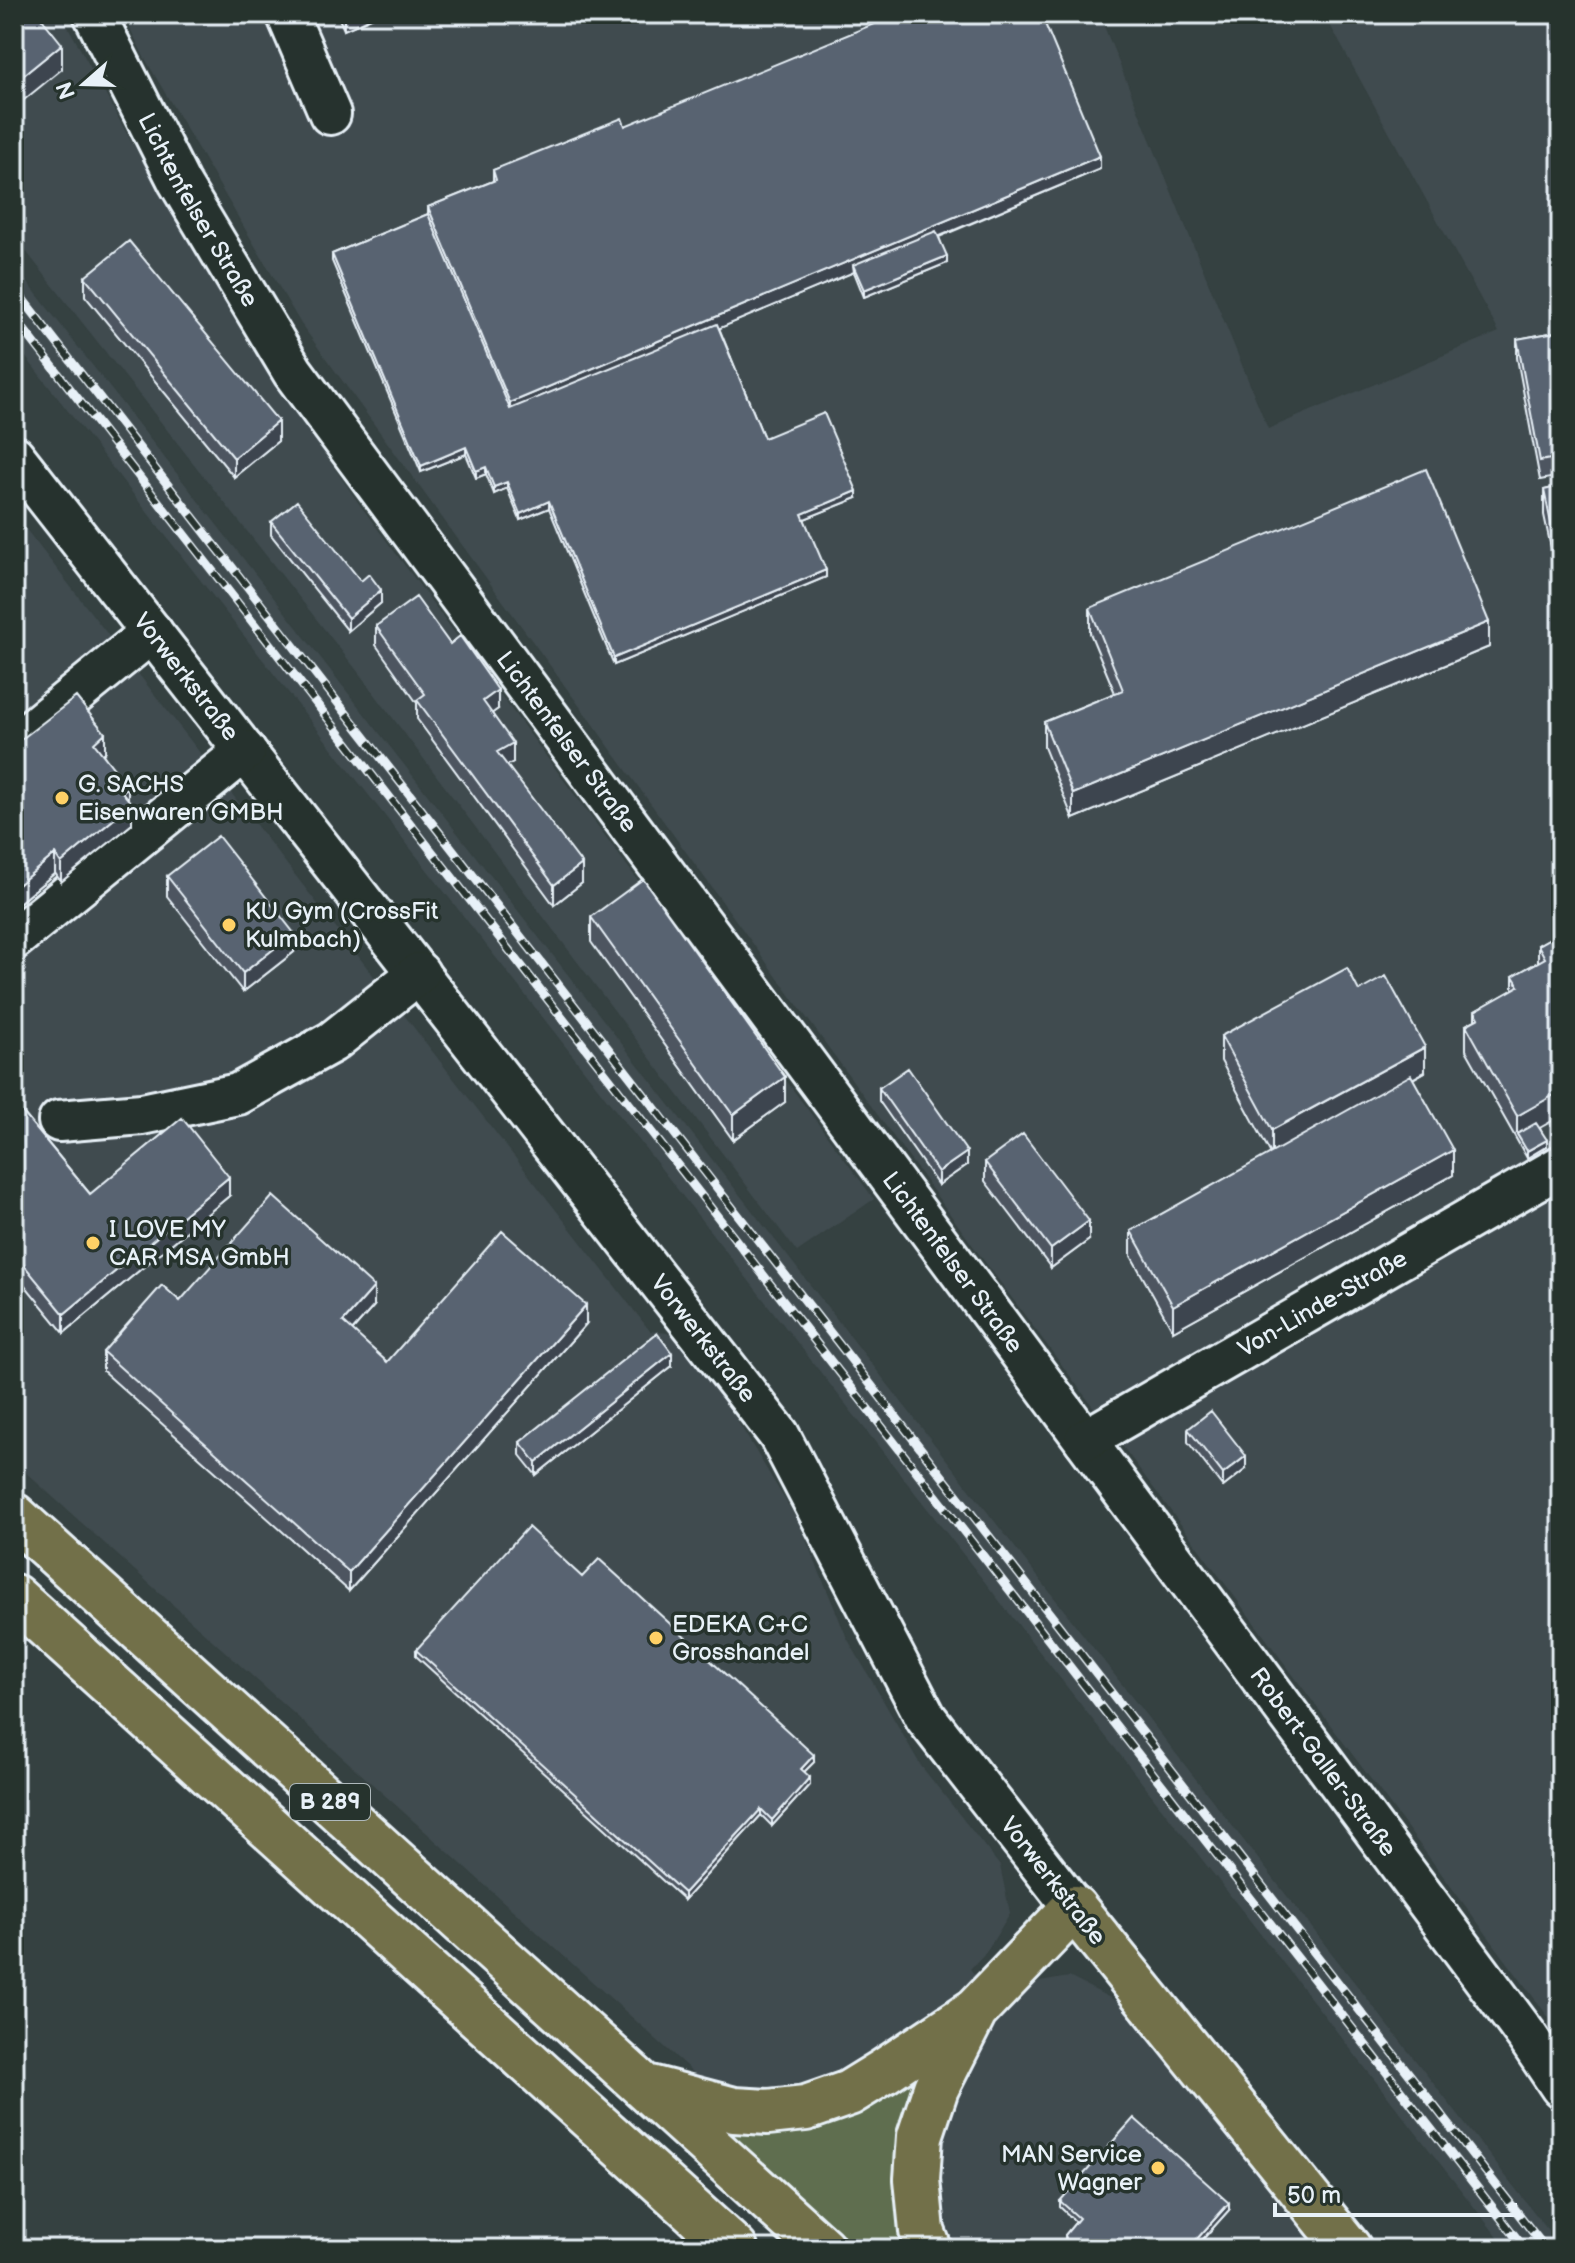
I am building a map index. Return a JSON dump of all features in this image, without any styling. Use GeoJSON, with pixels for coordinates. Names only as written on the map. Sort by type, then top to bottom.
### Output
{"type":"FeatureCollection","features":[{"type":"Feature","properties":{"kind":"main road","name":"B 289"},"geometry":{"type":"LineString","coordinates":[[14,1516],[823,2249]]}},
{"type":"Feature","properties":{"kind":"main road","name":"B 289"},"geometry":{"type":"LineString","coordinates":[[14,1597],[735,2249]]}},
{"type":"Feature","properties":{"kind":"main road"},"geometry":{"type":"LineString","coordinates":[[645,2087],[734,2110],[768,2112],[806,2108],[849,2093],[976,2010],[1074,1908]]}},
{"type":"Feature","properties":{"kind":"main road","name":"Vorwerkstraße"},"geometry":{"type":"LineString","coordinates":[[1074,1908],[1349,2249]]}},
{"type":"Feature","properties":{"kind":"main road"},"geometry":{"type":"LineString","coordinates":[[929,2249],[922,2231],[917,2179],[920,2136],[936,2088],[976,2010]]}},
{"type":"Feature","properties":{"kind":"street","name":"Lichtenfelser Straße"},"geometry":{"type":"LineString","coordinates":[[94,14],[179,182],[293,372],[1085,1440]]}},
{"type":"Feature","properties":{"kind":"street"},"geometry":{"type":"LineString","coordinates":[[287,14],[330,114]]}},
{"type":"Feature","properties":{"kind":"street","name":"Vorwerkstraße"},"geometry":{"type":"LineString","coordinates":[[14,456],[779,1435],[926,1718],[1074,1908]]}},
{"type":"Feature","properties":{"kind":"street"},"geometry":{"type":"LineString","coordinates":[[14,744],[152,632]]}},
{"type":"Feature","properties":{"kind":"street"},"geometry":{"type":"LineString","coordinates":[[14,939],[245,751]]}},
{"type":"Feature","properties":{"kind":"street"},"geometry":{"type":"LineString","coordinates":[[59,1121],[142,1114],[238,1094],[332,1042],[419,973]]}},
{"type":"Feature","properties":{"kind":"street","name":"Von-Linde-Straße"},"geometry":{"type":"LineString","coordinates":[[1085,1440],[1561,1166]]}},
{"type":"Feature","properties":{"kind":"street","name":"Robert-Galler-Straße"},"geometry":{"type":"LineString","coordinates":[[1085,1440],[1526,2035],[1561,2087]]}},
{"type":"Feature","properties":{"kind":"shaded area"},"geometry":{"type":"Polygon","coordinates":[[[14,14],[61,14],[247,341],[360,505],[874,1199],[797,1252],[355,668],[14,236],[14,14]]]}},
{"type":"Feature","properties":{"kind":"shaded area"},"geometry":{"type":"Polygon","coordinates":[[[123,14],[1099,14],[1268,429],[1499,332],[1324,14],[1561,14],[1561,2034],[982,1258],[301,324],[144,57],[123,14]]]}},
{"type":"Feature","properties":{"kind":"shaded area"},"geometry":{"type":"Polygon","coordinates":[[[14,265],[1561,2249],[1507,2249],[14,342],[14,265]]]}},
{"type":"Feature","properties":{"kind":"shaded area"},"geometry":{"type":"Polygon","coordinates":[[[14,514],[650,1331],[676,1334],[737,1420],[799,1523],[847,1638],[921,1766],[1000,1866],[1010,1913],[987,1951],[970,1969],[976,1976],[899,2041],[801,2094],[739,2095],[695,2074],[14,1462],[14,514]]]}},
{"type":"Feature","properties":{"kind":"shaded area"},"geometry":{"type":"Polygon","coordinates":[[[1069,1977],[1122,2004],[1137,2019],[1321,2249],[943,2249],[933,2146],[956,2068],[1018,1992],[1040,1982],[1069,1977]]]}},
{"type":"Feature","properties":{"kind":"green space"},"geometry":{"type":"Polygon","coordinates":[[[910,2077],[917,2080],[913,2249],[851,2249],[720,2128],[910,2077]]]}},
{"type":"Feature","properties":{"kind":"building"},"geometry":{"type":"Polygon","coordinates":[[[14,14],[38,14],[62,44],[14,83],[14,14]]]}},
{"type":"Feature","properties":{"kind":"building"},"geometry":{"type":"Polygon","coordinates":[[[898,14],[1041,14],[1100,156],[510,403],[428,207],[496,180],[493,170],[622,118],[625,126],[898,14]]]}},
{"type":"Feature","properties":{"kind":"building"},"geometry":{"type":"Polygon","coordinates":[[[428,214],[510,409],[717,324],[764,438],[824,413],[857,491],[802,514],[826,570],[614,658],[549,501],[520,514],[507,482],[494,487],[486,467],[476,471],[466,447],[421,466],[332,254],[428,214]]]}},
{"type":"Feature","properties":{"kind":"building"},"geometry":{"type":"Polygon","coordinates":[[[936,231],[947,256],[864,290],[853,265],[936,231]]]}},
{"type":"Feature","properties":{"kind":"building"},"geometry":{"type":"Polygon","coordinates":[[[129,241],[278,421],[234,458],[85,277],[129,241]]]}},
{"type":"Feature","properties":{"kind":"building"},"geometry":{"type":"Polygon","coordinates":[[[1561,331],[1561,457],[1540,461],[1517,339],[1561,331]]]}},
{"type":"Feature","properties":{"kind":"building"},"geometry":{"type":"Polygon","coordinates":[[[1426,469],[1489,622],[1073,794],[1044,722],[1123,690],[1090,608],[1426,469]]]}},
{"type":"Feature","properties":{"kind":"building"},"geometry":{"type":"Polygon","coordinates":[[[1561,486],[1561,570],[1544,490],[1561,486]]]}},
{"type":"Feature","properties":{"kind":"building"},"geometry":{"type":"Polygon","coordinates":[[[297,501],[361,581],[369,574],[381,590],[348,618],[271,522],[297,501]]]}},
{"type":"Feature","properties":{"kind":"building"},"geometry":{"type":"Polygon","coordinates":[[[416,597],[450,644],[460,636],[498,690],[483,701],[513,743],[497,752],[582,864],[554,885],[417,700],[425,694],[376,626],[416,597]]]}},
{"type":"Feature","properties":{"kind":"building"},"geometry":{"type":"Polygon","coordinates":[[[76,697],[105,733],[94,743],[128,787],[122,792],[132,804],[61,863],[55,854],[14,888],[14,745],[76,697]]]}},
{"type":"Feature","properties":{"kind":"building"},"geometry":{"type":"Polygon","coordinates":[[[218,836],[294,933],[243,973],[167,876],[218,836]]]}},
{"type":"Feature","properties":{"kind":"building"},"geometry":{"type":"Polygon","coordinates":[[[643,879],[785,1077],[733,1115],[591,917],[643,879]]]}},
{"type":"Feature","properties":{"kind":"building"},"geometry":{"type":"Polygon","coordinates":[[[1561,932],[1561,1091],[1517,1116],[1466,1025],[1479,1018],[1475,1011],[1519,986],[1513,976],[1545,958],[1538,945],[1561,932]]]}},
{"type":"Feature","properties":{"kind":"building"},"geometry":{"type":"Polygon","coordinates":[[[1347,968],[1359,991],[1386,976],[1425,1047],[1272,1130],[1221,1036],[1347,968]]]}},
{"type":"Feature","properties":{"kind":"building"},"geometry":{"type":"Polygon","coordinates":[[[908,1068],[967,1152],[938,1172],[879,1088],[908,1068]]]}},
{"type":"Feature","properties":{"kind":"building"},"geometry":{"type":"Polygon","coordinates":[[[1411,1075],[1453,1150],[1173,1306],[1131,1231],[1411,1075]]]}},
{"type":"Feature","properties":{"kind":"building","name":"I LOVE MY CAR MSA GmbH"},"geometry":{"type":"Polygon","coordinates":[[[14,1102],[90,1194],[182,1118],[229,1177],[64,1314],[14,1253],[14,1102]]]}},
{"type":"Feature","properties":{"kind":"building"},"geometry":{"type":"Polygon","coordinates":[[[1536,1123],[1547,1140],[1527,1151],[1517,1134],[1536,1123]]]}},
{"type":"Feature","properties":{"kind":"building"},"geometry":{"type":"Polygon","coordinates":[[[1023,1134],[1089,1221],[1051,1249],[985,1162],[1023,1134]]]}},
{"type":"Feature","properties":{"kind":"building"},"geometry":{"type":"Polygon","coordinates":[[[273,1196],[374,1287],[343,1322],[387,1362],[502,1231],[586,1305],[349,1572],[103,1352],[162,1285],[180,1301],[273,1196]]]}},
{"type":"Feature","properties":{"kind":"building"},"geometry":{"type":"Polygon","coordinates":[[[657,1333],[672,1353],[536,1462],[520,1442],[657,1333]]]}},
{"type":"Feature","properties":{"kind":"building"},"geometry":{"type":"Polygon","coordinates":[[[1211,1411],[1246,1456],[1223,1474],[1188,1429],[1211,1411]]]}},
{"type":"Feature","properties":{"kind":"building"},"geometry":{"type":"Polygon","coordinates":[[[528,1527],[582,1577],[599,1559],[814,1755],[801,1769],[810,1777],[772,1820],[761,1809],[684,1893],[416,1650],[528,1527]]]}},
{"type":"Feature","properties":{"kind":"building"},"geometry":{"type":"Polygon","coordinates":[[[1134,2118],[1229,2203],[1188,2249],[1076,2249],[1065,2235],[1079,2218],[1060,2201],[1134,2118]]]}},
{"type":"Feature","properties":{"kind":"railway"},"geometry":{"type":"LineString","coordinates":[[14,288],[1546,2249]]}},
{"type":"Feature","properties":{"kind":"railway"},"geometry":{"type":"LineString","coordinates":[[14,317],[1525,2249]]}},
{"type":"Feature","properties":{"kind":"place","name":"G. SACHS Eisenwaren GMBH"},"geometry":{"type":"Point","coordinates":[62,798]}},
{"type":"Feature","properties":{"kind":"place","name":"KU Gym (CrossFit Kulmbach)"},"geometry":{"type":"Point","coordinates":[229,925]}},
{"type":"Feature","properties":{"kind":"place","name":"I LOVE MY CAR MSA GmbH"},"geometry":{"type":"Point","coordinates":[93,1243]}},
{"type":"Feature","properties":{"kind":"place","name":"EDEKA C+C Grosshandel"},"geometry":{"type":"Point","coordinates":[656,1638]}},
{"type":"Feature","properties":{"kind":"place","name":"MAN Service Wagner"},"geometry":{"type":"Point","coordinates":[1158,2168]}}]}
